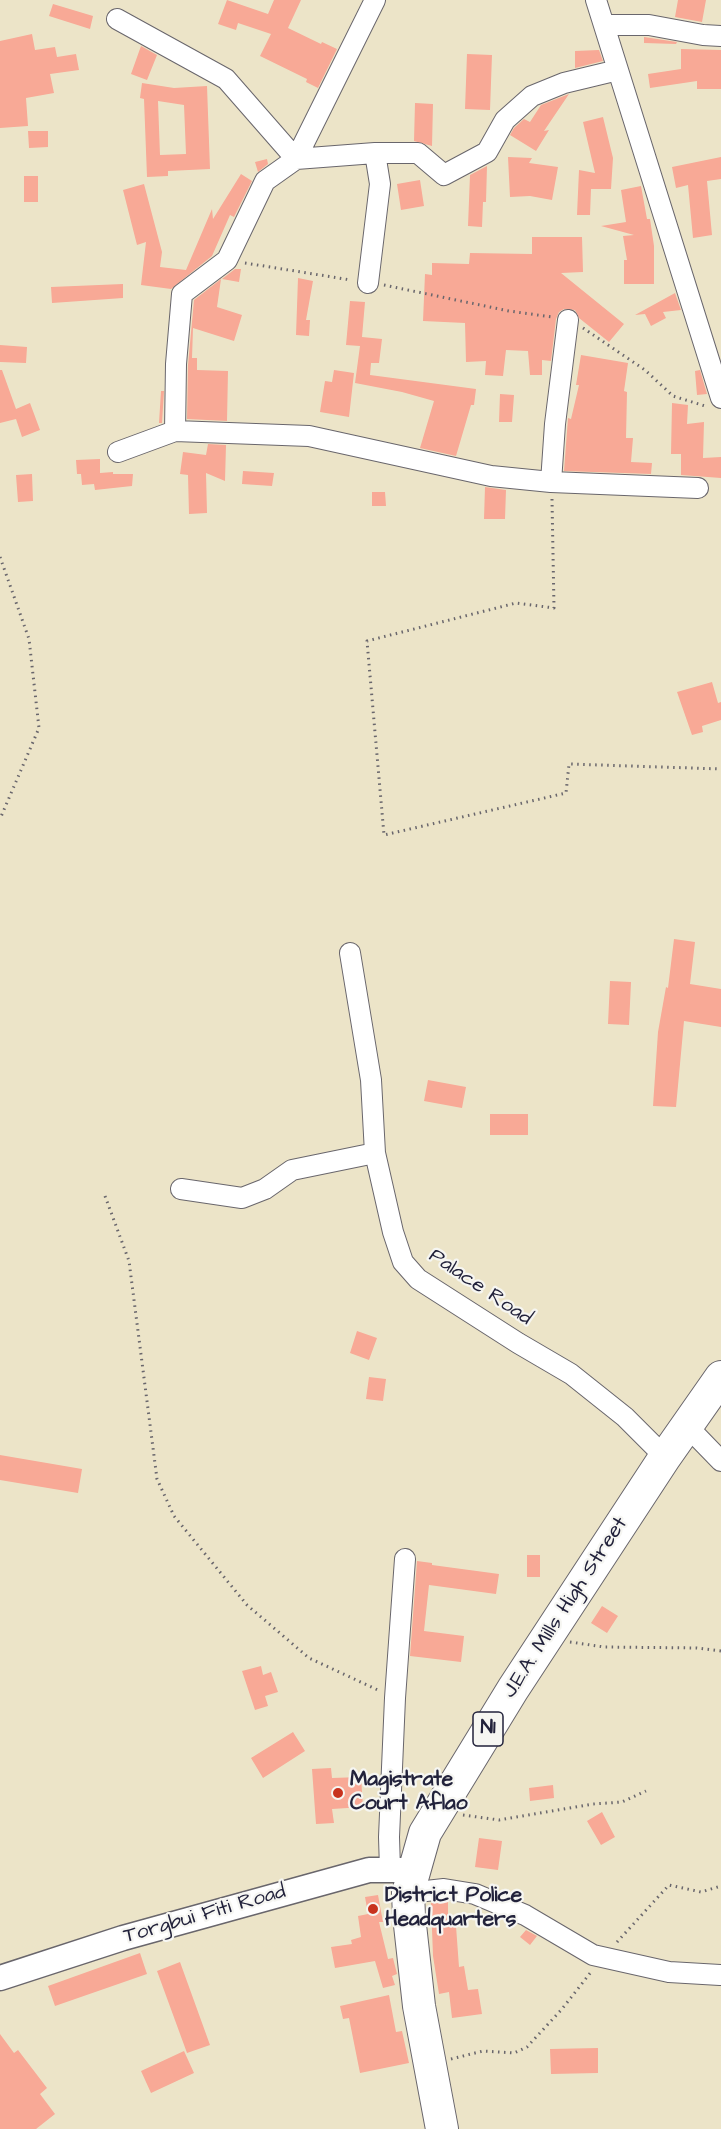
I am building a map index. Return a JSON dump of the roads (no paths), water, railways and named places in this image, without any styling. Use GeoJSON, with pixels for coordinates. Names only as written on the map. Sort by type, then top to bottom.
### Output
{"type":"FeatureCollection","features":[{"type":"Feature","properties":{"kind":"highway","name":"J.E.A. Mills High Street"},"geometry":{"type":"LineString","coordinates":[[442,2129],[419,2006],[404,1878],[425,1833],[513,1689],[686,1425],[721,1377]]}},
{"type":"Feature","properties":{"kind":"street"},"geometry":{"type":"LineString","coordinates":[[175,431],[176,364],[182,294],[227,260],[265,181],[296,159],[375,0]]}},
{"type":"Feature","properties":{"kind":"street"},"geometry":{"type":"LineString","coordinates":[[596,0],[716,403]]}},
{"type":"Feature","properties":{"kind":"street"},"geometry":{"type":"LineString","coordinates":[[117,19],[226,79],[296,159]]}},
{"type":"Feature","properties":{"kind":"street"},"geometry":{"type":"LineString","coordinates":[[604,25],[649,25],[721,36]]}},
{"type":"Feature","properties":{"kind":"street"},"geometry":{"type":"LineString","coordinates":[[296,159],[375,153],[418,153],[444,175],[487,152],[505,120],[532,96],[564,83],[618,70]]}},
{"type":"Feature","properties":{"kind":"street"},"geometry":{"type":"LineString","coordinates":[[368,283],[380,184],[375,153]]}},
{"type":"Feature","properties":{"kind":"street"},"geometry":{"type":"LineString","coordinates":[[551,482],[555,424],[568,320]]}},
{"type":"Feature","properties":{"kind":"street"},"geometry":{"type":"LineString","coordinates":[[118,453],[175,431],[309,436],[491,476],[551,482],[698,488]]}},
{"type":"Feature","properties":{"kind":"street","name":"Palace Road"},"geometry":{"type":"LineString","coordinates":[[350,952],[371,1080],[375,1153],[393,1232],[403,1262],[418,1279],[518,1344],[571,1374],[625,1417],[665,1457]]}},
{"type":"Feature","properties":{"kind":"street"},"geometry":{"type":"LineString","coordinates":[[181,1189],[242,1198],[265,1189],[292,1170],[375,1153]]}},
{"type":"Feature","properties":{"kind":"street"},"geometry":{"type":"LineString","coordinates":[[686,1425],[721,1461]]}},
{"type":"Feature","properties":{"kind":"street"},"geometry":{"type":"LineString","coordinates":[[405,1559],[394,1698],[389,1837],[404,1878],[444,1889],[475,1894],[525,1915],[593,1955],[669,1972],[720,1975]]}},
{"type":"Feature","properties":{"kind":"street","name":"Torgbui Fiti Road"},"geometry":{"type":"LineString","coordinates":[[0,1978],[123,1938],[369,1869],[404,1878]]}},
{"type":"Feature","properties":{"kind":"place","name":"Magistrate Court Aflao"},"geometry":{"type":"Point","coordinates":[338,1793]}},
{"type":"Feature","properties":{"kind":"place","name":"District Police Headquarters"},"geometry":{"type":"Point","coordinates":[373,1909]}}]}
